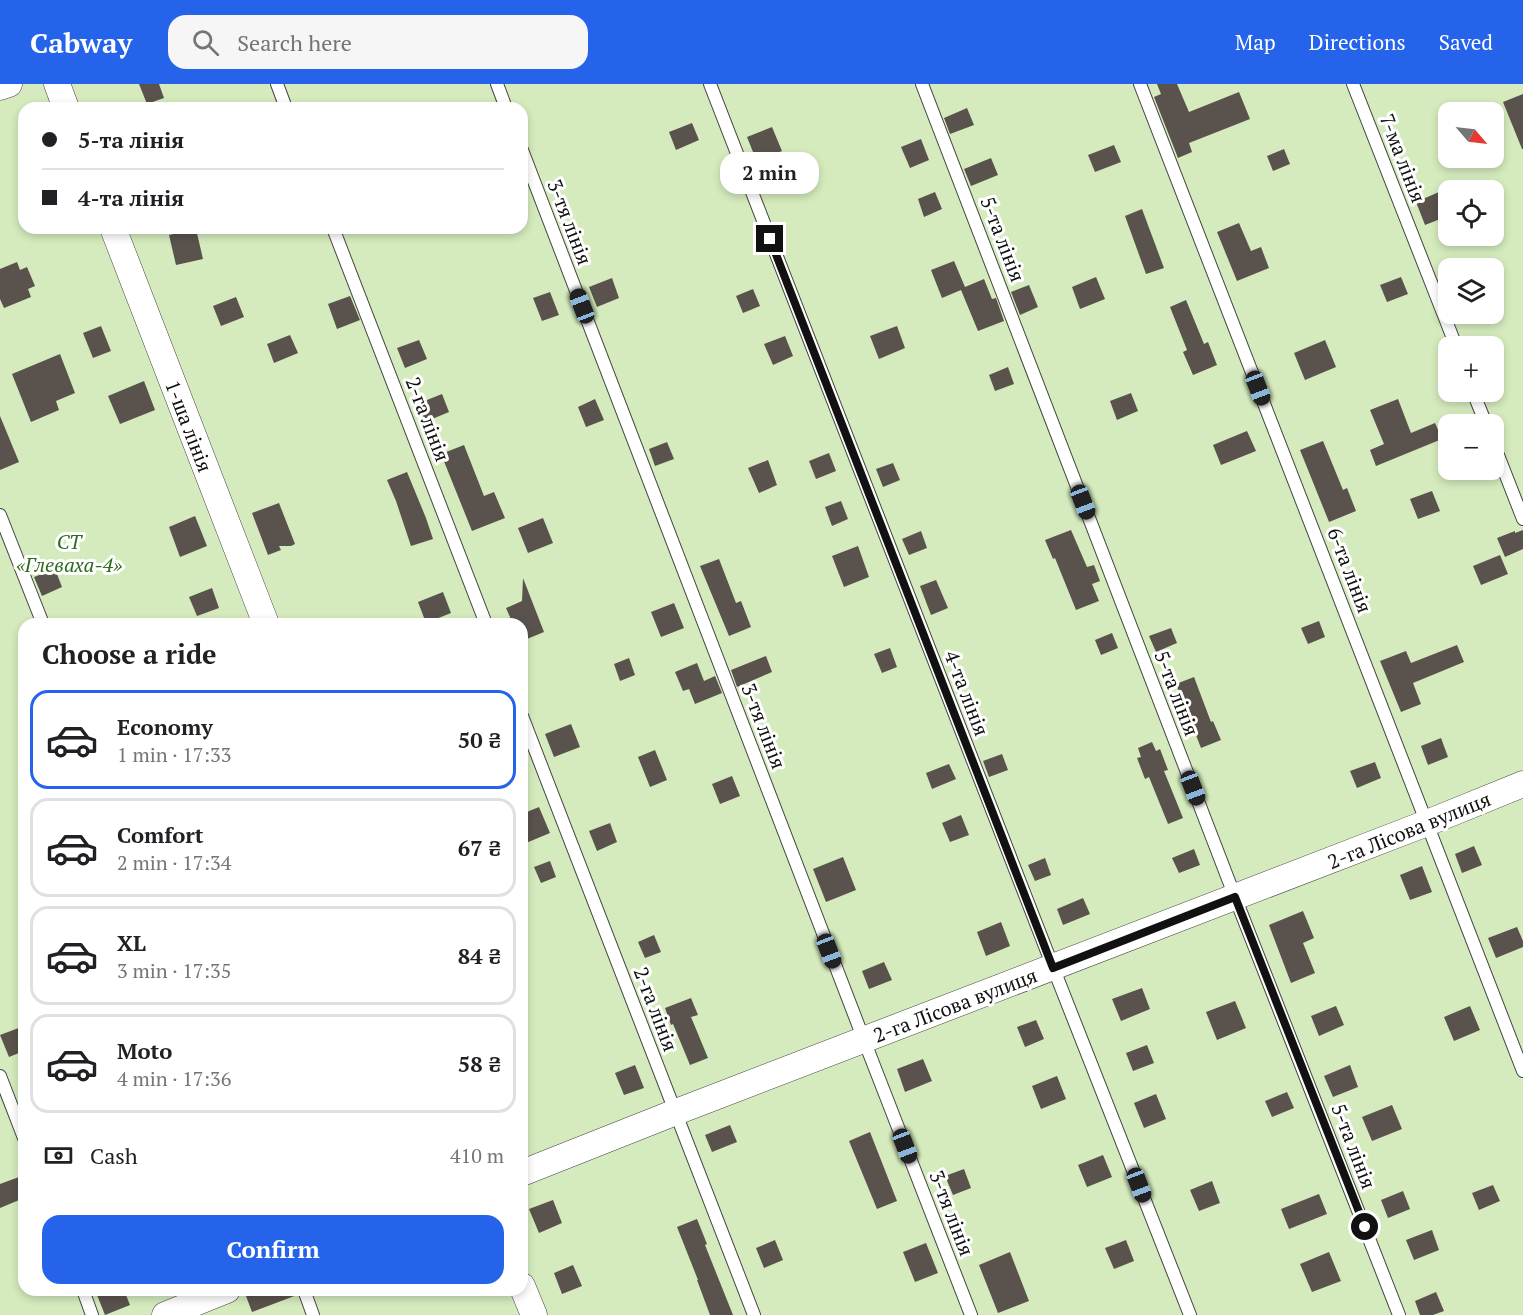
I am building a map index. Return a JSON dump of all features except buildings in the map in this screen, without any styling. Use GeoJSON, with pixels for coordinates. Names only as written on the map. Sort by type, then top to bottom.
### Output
{"type":"FeatureCollection","features":[{"type":"Feature","properties":{"kind":"street"},"geometry":{"type":"LineString","coordinates":[[0,87],[9,84]]}},
{"type":"Feature","properties":{"kind":"street"},"geometry":{"type":"LineString","coordinates":[[57,84],[64,102]]}},
{"type":"Feature","properties":{"kind":"street","name":"1-ша лінія"},"geometry":{"type":"LineString","coordinates":[[115,234],[264,618]]}},
{"type":"Feature","properties":{"kind":"street","name":"2-га Лісова вулиця"},"geometry":{"type":"LineString","coordinates":[[528,1171],[1523,784]]}},
{"type":"Feature","properties":{"kind":"street"},"geometry":{"type":"LineString","coordinates":[[165,1315],[212,1296]]}},
{"type":"Feature","properties":{"kind":"street"},"geometry":{"type":"LineString","coordinates":[[526,1296],[534,1315]]}},
{"type":"Feature","properties":{"kind":"lane"},"geometry":{"type":"LineString","coordinates":[[277,84],[284,102]]}},
{"type":"Feature","properties":{"kind":"lane"},"geometry":{"type":"LineString","coordinates":[[497,84],[504,102]]}},
{"type":"Feature","properties":{"kind":"lane","name":"4-та лінія"},"geometry":{"type":"LineString","coordinates":[[710,84],[1190,1315]]}},
{"type":"Feature","properties":{"kind":"lane","name":"5-та лінія"},"geometry":{"type":"LineString","coordinates":[[922,84],[1235,897],[1399,1315]]}},
{"type":"Feature","properties":{"kind":"lane","name":"6-та лінія"},"geometry":{"type":"LineString","coordinates":[[1140,84],[1523,1071]]}},
{"type":"Feature","properties":{"kind":"lane","name":"7-ма лінія"},"geometry":{"type":"LineString","coordinates":[[1353,84],[1452,336]]}},
{"type":"Feature","properties":{"kind":"lane","name":"3-тя лінія"},"geometry":{"type":"LineString","coordinates":[[528,166],[971,1315]]}},
{"type":"Feature","properties":{"kind":"lane","name":"2-га лінія"},"geometry":{"type":"LineString","coordinates":[[335,234],[484,618]]}},
{"type":"Feature","properties":{"kind":"lane"},"geometry":{"type":"LineString","coordinates":[[1504,471],[1523,519]]}},
{"type":"Feature","properties":{"kind":"lane"},"geometry":{"type":"LineString","coordinates":[[0,515],[41,618]]}},
{"type":"Feature","properties":{"kind":"lane","name":"2-га лінія"},"geometry":{"type":"LineString","coordinates":[[528,731],[754,1315]]}},
{"type":"Feature","properties":{"kind":"lane"},"geometry":{"type":"LineString","coordinates":[[0,1076],[18,1122]]}},
{"type":"Feature","properties":{"kind":"lane"},"geometry":{"type":"LineString","coordinates":[[84,1296],[92,1315]]}},
{"type":"Feature","properties":{"kind":"lane"},"geometry":{"type":"LineString","coordinates":[[306,1296],[313,1315]]}},
{"type":"Feature","properties":{"kind":"green space","name":"СТ «Глеваха-4»"},"geometry":{"type":"Polygon","coordinates":[[[0,84],[1523,84],[1523,1315],[0,1315],[0,84]]]}},
{"type":"Feature","properties":{"kind":"route"},"geometry":{"type":"LineString","coordinates":[[770,239],[1053,968],[1235,897],[1365,1227]]}}]}
